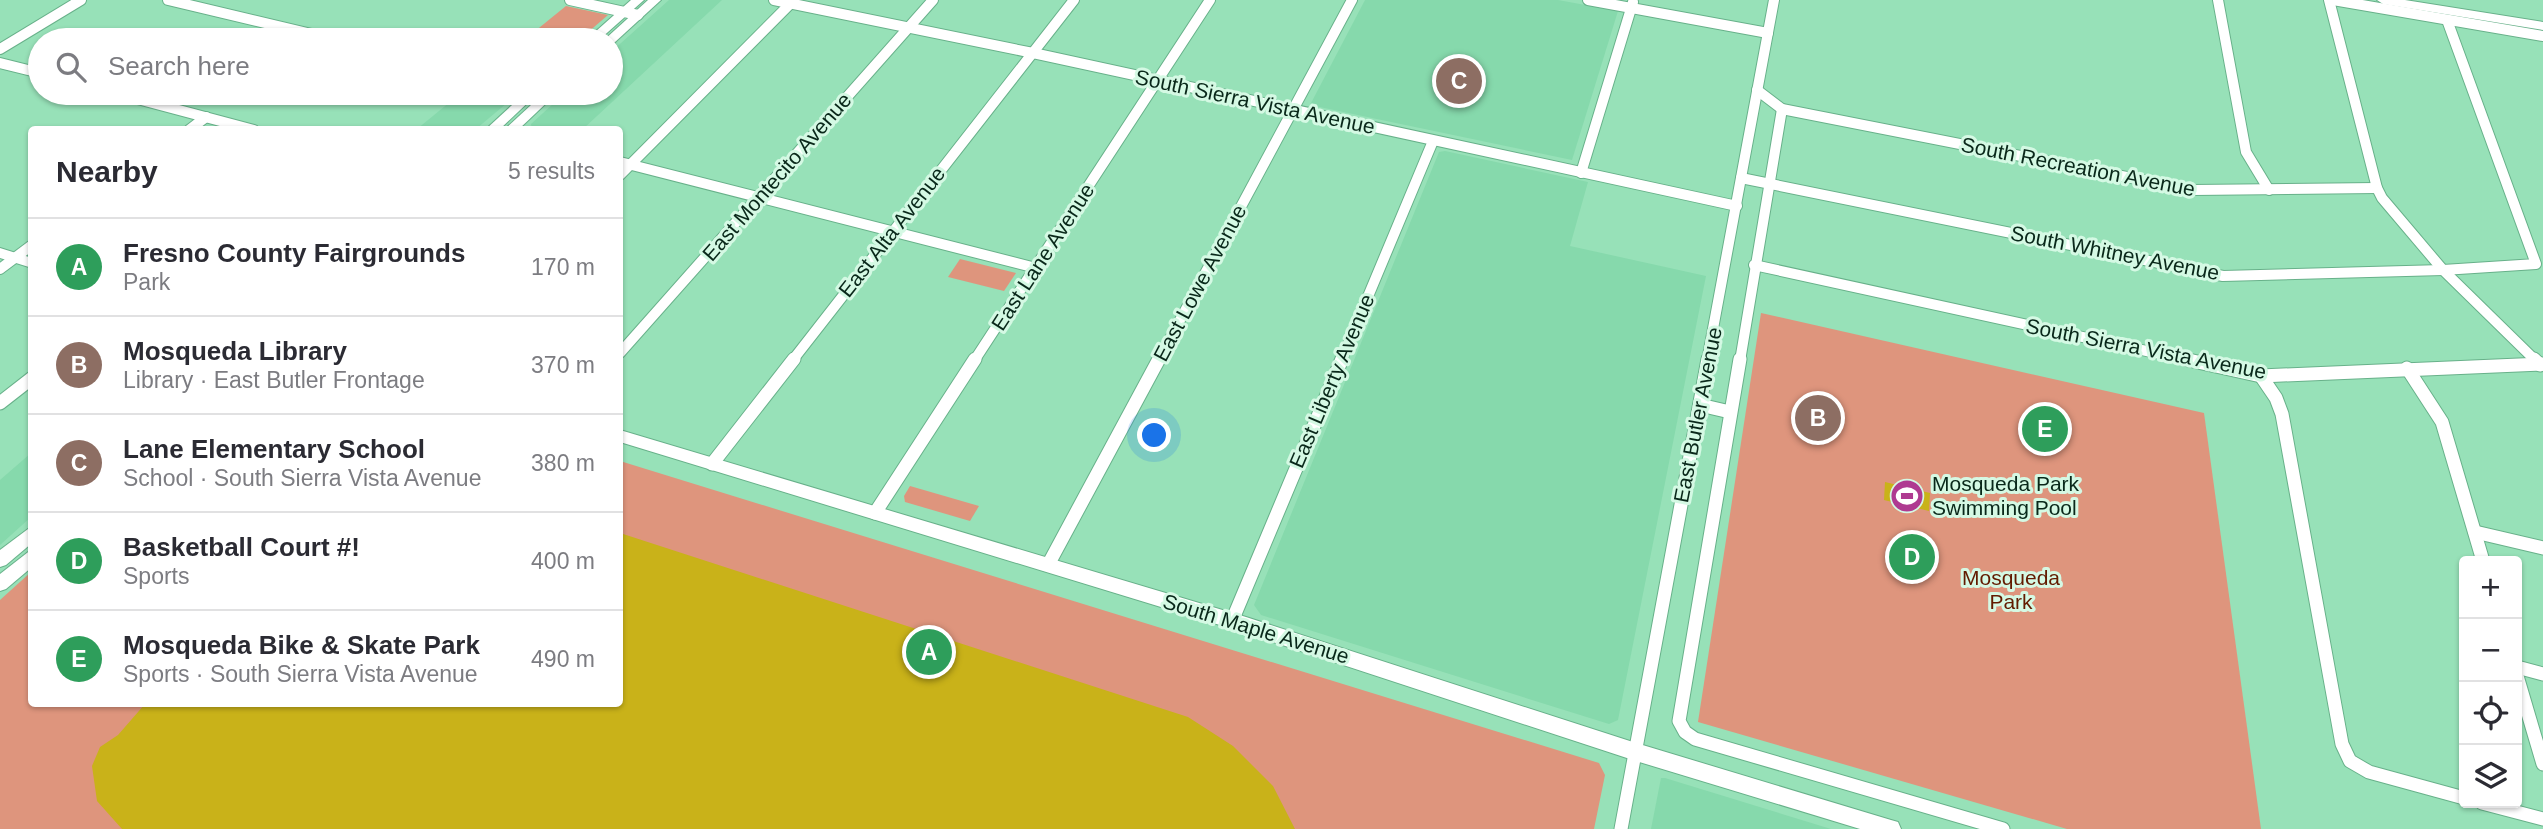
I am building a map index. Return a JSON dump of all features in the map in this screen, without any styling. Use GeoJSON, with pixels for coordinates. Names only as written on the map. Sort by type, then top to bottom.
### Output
{"type":"FeatureCollection","features":[{"type":"Feature","properties":{"kind":"main road"},"geometry":{"type":"LineString","coordinates":[[606,28],[638,0]]}},
{"type":"Feature","properties":{"kind":"main road"},"geometry":{"type":"LineString","coordinates":[[623,28],[655,0]]}},
{"type":"Feature","properties":{"kind":"main road"},"geometry":{"type":"LineString","coordinates":[[2383,0],[2543,26]]}},
{"type":"Feature","properties":{"kind":"main road"},"geometry":{"type":"LineString","coordinates":[[2433,0],[2543,18]]}},
{"type":"Feature","properties":{"kind":"main road"},"geometry":{"type":"LineString","coordinates":[[495,126],[519,105]]}},
{"type":"Feature","properties":{"kind":"main road"},"geometry":{"type":"LineString","coordinates":[[514,126],[538,105]]}},
{"type":"Feature","properties":{"kind":"main road"},"geometry":{"type":"LineString","coordinates":[[0,253],[28,261]]}},
{"type":"Feature","properties":{"kind":"main road","name":"South Maple Avenue"},"geometry":{"type":"LineString","coordinates":[[623,437],[1232,621],[1636,752],[1891,829]]}},
{"type":"Feature","properties":{"kind":"main road"},"geometry":{"type":"LineString","coordinates":[[0,560],[28,536]]}},
{"type":"Feature","properties":{"kind":"main road"},"geometry":{"type":"LineString","coordinates":[[0,570],[28,546]]}},
{"type":"Feature","properties":{"kind":"main road"},"geometry":{"type":"LineString","coordinates":[[0,584],[28,560]]}},
{"type":"Feature","properties":{"kind":"street"},"geometry":{"type":"LineString","coordinates":[[35,28],[81,0]]}},
{"type":"Feature","properties":{"kind":"street"},"geometry":{"type":"LineString","coordinates":[[168,0],[286,28]]}},
{"type":"Feature","properties":{"kind":"street"},"geometry":{"type":"LineString","coordinates":[[570,0],[638,15]]}},
{"type":"Feature","properties":{"kind":"street","name":"South Sierra Vista Avenue"},"geometry":{"type":"LineString","coordinates":[[774,0],[1033,53],[1156,82],[1737,206]]}},
{"type":"Feature","properties":{"kind":"street","name":"East Montecito Avenue"},"geometry":{"type":"LineString","coordinates":[[623,350],[933,0]]}},
{"type":"Feature","properties":{"kind":"street","name":"East Alta Avenue"},"geometry":{"type":"LineString","coordinates":[[712,464],[1074,0]]}},
{"type":"Feature","properties":{"kind":"street","name":"East Lane Avenue"},"geometry":{"type":"LineString","coordinates":[[874,513],[1210,0]]}},
{"type":"Feature","properties":{"kind":"street","name":"East Lowe Avenue"},"geometry":{"type":"LineString","coordinates":[[1048,565],[1352,0]]}},
{"type":"Feature","properties":{"kind":"street"},"geometry":{"type":"LineString","coordinates":[[1588,0],[1633,4],[1768,33]]}},
{"type":"Feature","properties":{"kind":"street","name":"East Butler Avenue"},"geometry":{"type":"LineString","coordinates":[[1621,829],[1774,0]]}},
{"type":"Feature","properties":{"kind":"street"},"geometry":{"type":"LineString","coordinates":[[2218,0],[2246,152],[2269,190]]}},
{"type":"Feature","properties":{"kind":"street"},"geometry":{"type":"LineString","coordinates":[[2542,365],[2443,270],[2382,198],[2377,188],[2331,0],[2543,36]]}},
{"type":"Feature","properties":{"kind":"street"},"geometry":{"type":"LineString","coordinates":[[625,163],[792,2]]}},
{"type":"Feature","properties":{"kind":"street"},"geometry":{"type":"LineString","coordinates":[[1581,173],[1633,4]]}},
{"type":"Feature","properties":{"kind":"street","name":"South Whitney Avenue"},"geometry":{"type":"LineString","coordinates":[[1741,178],[2223,276],[2443,270],[2536,264],[2447,20]]}},
{"type":"Feature","properties":{"kind":"street"},"geometry":{"type":"LineString","coordinates":[[0,49],[28,32]]}},
{"type":"Feature","properties":{"kind":"street"},"geometry":{"type":"LineString","coordinates":[[0,63],[28,70]]}},
{"type":"Feature","properties":{"kind":"street"},"geometry":{"type":"LineString","coordinates":[[1757,90],[1782,109],[1679,721],[1685,732],[1695,739],[2003,829]]}},
{"type":"Feature","properties":{"kind":"street"},"geometry":{"type":"LineString","coordinates":[[160,105],[239,126]]}},
{"type":"Feature","properties":{"kind":"street","name":"South Recreation Avenue"},"geometry":{"type":"LineString","coordinates":[[1782,109],[2193,190],[2377,188]]}},
{"type":"Feature","properties":{"kind":"street"},"geometry":{"type":"LineString","coordinates":[[194,126],[206,117]]}},
{"type":"Feature","properties":{"kind":"street","name":"East Liberty Avenue"},"geometry":{"type":"LineString","coordinates":[[1232,621],[1433,141]]}},
{"type":"Feature","properties":{"kind":"street"},"geometry":{"type":"LineString","coordinates":[[625,163],[1036,268]]}},
{"type":"Feature","properties":{"kind":"street"},"geometry":{"type":"LineString","coordinates":[[0,269],[28,249]]}},
{"type":"Feature","properties":{"kind":"street","name":"South Sierra Vista Avenue"},"geometry":{"type":"LineString","coordinates":[[1754,265],[2261,376],[2407,368],[2542,365]]}},
{"type":"Feature","properties":{"kind":"street"},"geometry":{"type":"LineString","coordinates":[[2407,368],[2441,422],[2482,556]]}},
{"type":"Feature","properties":{"kind":"street"},"geometry":{"type":"LineString","coordinates":[[2261,376],[2276,398],[2282,414],[2342,744],[2350,761],[2369,772],[2459,797]]}},
{"type":"Feature","properties":{"kind":"street"},"geometry":{"type":"LineString","coordinates":[[0,403],[28,381]]}},
{"type":"Feature","properties":{"kind":"street"},"geometry":{"type":"LineString","coordinates":[[1700,405],[1730,412]]}},
{"type":"Feature","properties":{"kind":"street"},"geometry":{"type":"LineString","coordinates":[[2475,532],[2543,548]]}},
{"type":"Feature","properties":{"kind":"street"},"geometry":{"type":"LineString","coordinates":[[2522,668],[2543,674]]}},
{"type":"Feature","properties":{"kind":"street"},"geometry":{"type":"LineString","coordinates":[[2519,682],[2543,764]]}},
{"type":"Feature","properties":{"kind":"street"},"geometry":{"type":"LineString","coordinates":[[2501,808],[2543,819]]}},
{"type":"Feature","properties":{"kind":"shaded area"},"geometry":{"type":"Polygon","coordinates":[[[669,0],[722,0],[623,92],[623,41],[669,0]]]}},
{"type":"Feature","properties":{"kind":"shaded area"},"geometry":{"type":"Polygon","coordinates":[[[1365,0],[1558,0],[1618,11],[1572,160],[1310,105],[1365,0]]]}},
{"type":"Feature","properties":{"kind":"shaded area"},"geometry":{"type":"Polygon","coordinates":[[[446,105],[505,105],[480,126],[421,126],[446,105]]]}},
{"type":"Feature","properties":{"kind":"shaded area"},"geometry":{"type":"Polygon","coordinates":[[[552,105],[609,105],[586,126],[531,124],[552,105]]]}},
{"type":"Feature","properties":{"kind":"shaded area"},"geometry":{"type":"Polygon","coordinates":[[[1445,151],[1588,182],[1570,246],[1706,276],[1618,720],[1609,724],[1261,615],[1254,605],[1439,152],[1445,151]]]}},
{"type":"Feature","properties":{"kind":"shaded area"},"geometry":{"type":"Polygon","coordinates":[[[28,456],[28,520],[0,545],[0,480],[28,456]]]}},
{"type":"Feature","properties":{"kind":"shaded area","name":"Mosqueda Park Swimming Pool"},"geometry":{"type":"Polygon","coordinates":[[[1885,482],[1930,493],[1929,511],[1884,500],[1885,482]]]}},
{"type":"Feature","properties":{"kind":"shaded area"},"geometry":{"type":"Polygon","coordinates":[[[623,534],[1188,717],[1233,746],[1273,786],[1295,829],[122,829],[97,801],[92,766],[100,747],[118,735],[142,707],[623,707],[623,534]]]}},
{"type":"Feature","properties":{"kind":"shaded area"},"geometry":{"type":"Polygon","coordinates":[[[1661,778],[1665,778],[1831,829],[1651,829],[1661,778]]]}},
{"type":"Feature","properties":{"kind":"green space"},"geometry":{"type":"Polygon","coordinates":[[[566,6],[608,15],[593,28],[539,28],[566,6]]]}},
{"type":"Feature","properties":{"kind":"green space"},"geometry":{"type":"Polygon","coordinates":[[[960,259],[1016,273],[1004,291],[948,277],[960,259]]]}},
{"type":"Feature","properties":{"kind":"green space","name":"Mosqueda Park"},"geometry":{"type":"Polygon","coordinates":[[[1761,313],[2204,413],[2261,829],[2067,829],[1698,722],[1761,313]]]}},
{"type":"Feature","properties":{"kind":"green space"},"geometry":{"type":"Polygon","coordinates":[[[623,462],[1599,763],[1605,775],[1594,829],[0,829],[0,600],[28,575],[28,707],[623,707],[623,462]]]}},
{"type":"Feature","properties":{"kind":"green space"},"geometry":{"type":"Polygon","coordinates":[[[910,486],[979,506],[970,521],[905,502],[904,496],[910,486]]]}},
{"type":"Feature","properties":{"kind":"place","name":"Lane Elementary School"},"geometry":{"type":"Point","coordinates":[1459,81]}},
{"type":"Feature","properties":{"kind":"place","name":"Mosqueda Library"},"geometry":{"type":"Point","coordinates":[1818,418]}},
{"type":"Feature","properties":{"kind":"place","name":"Mosqueda Bike & Skate Park"},"geometry":{"type":"Point","coordinates":[2045,429]}},
{"type":"Feature","properties":{"kind":"place","name":"Mosqueda Park Swimming Pool"},"geometry":{"type":"Point","coordinates":[1907,496]}},
{"type":"Feature","properties":{"kind":"place","name":"Basketball Court #!"},"geometry":{"type":"Point","coordinates":[1912,557]}},
{"type":"Feature","properties":{"kind":"place","name":"Fresno County Fairgrounds"},"geometry":{"type":"Point","coordinates":[929,652]}}]}
